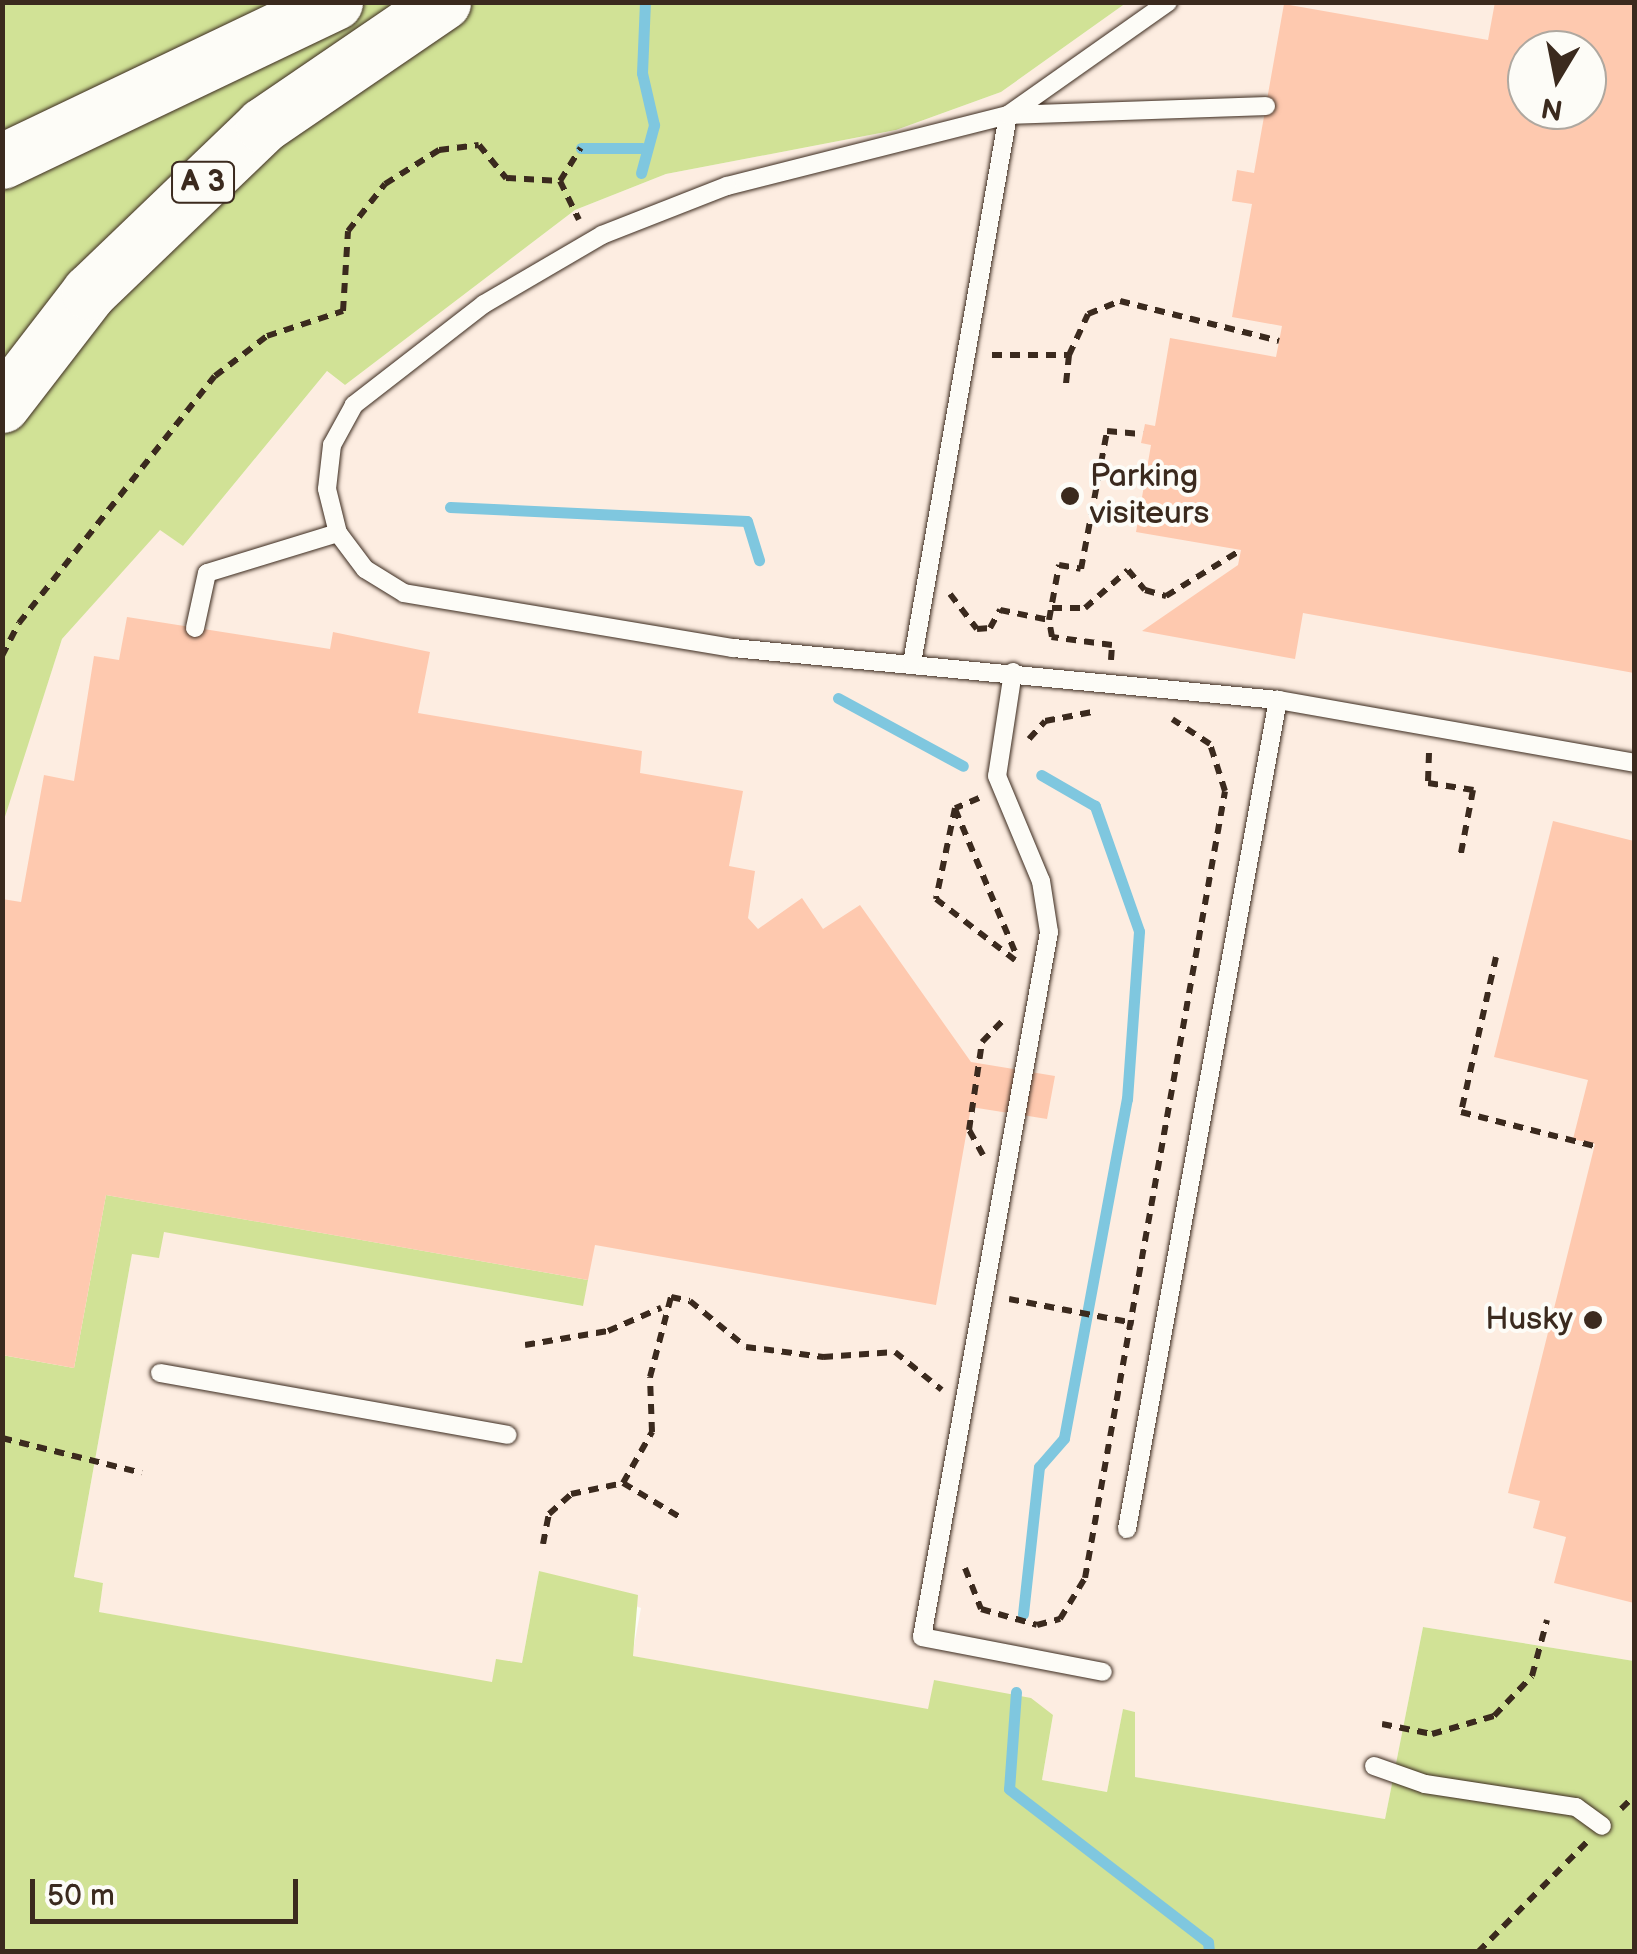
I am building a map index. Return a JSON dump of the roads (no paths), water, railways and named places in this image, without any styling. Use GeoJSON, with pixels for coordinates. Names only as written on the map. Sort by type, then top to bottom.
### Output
{"type":"FeatureCollection","features":[{"type":"Feature","properties":{"kind":"highway"},"geometry":{"type":"LineString","coordinates":[[2,161],[335,2]]}},
{"type":"Feature","properties":{"kind":"highway","name":"A 3"},"geometry":{"type":"LineString","coordinates":[[2,405],[90,292],[263,125],[443,2]]}},
{"type":"Feature","properties":{"kind":"lane"},"geometry":{"type":"LineString","coordinates":[[912,663],[1008,115],[1168,2]]}},
{"type":"Feature","properties":{"kind":"lane"},"geometry":{"type":"LineString","coordinates":[[1266,106],[1008,115],[728,186],[590,242],[484,304],[354,405],[332,444],[326,489],[338,533],[365,569],[404,593],[733,648],[1109,680],[1278,700],[1634,763]]}},
{"type":"Feature","properties":{"kind":"lane"},"geometry":{"type":"LineString","coordinates":[[195,628],[206,572],[338,533]]}},
{"type":"Feature","properties":{"kind":"lane"},"geometry":{"type":"LineString","coordinates":[[1014,672],[998,776],[1040,881],[1050,932],[922,1637],[1103,1672]]}},
{"type":"Feature","properties":{"kind":"lane"},"geometry":{"type":"LineString","coordinates":[[1127,1529],[1278,700]]}},
{"type":"Feature","properties":{"kind":"lane"},"geometry":{"type":"LineString","coordinates":[[160,1373],[508,1435]]}},
{"type":"Feature","properties":{"kind":"lane"},"geometry":{"type":"LineString","coordinates":[[1374,1766],[1425,1784],[1576,1807],[1602,1826]]}},
{"type":"Feature","properties":{"kind":"waterway"},"geometry":{"type":"LineString","coordinates":[[641,173],[654,125],[642,73],[645,2]]}},
{"type":"Feature","properties":{"kind":"waterway"},"geometry":{"type":"LineString","coordinates":[[581,148],[642,148]]}},
{"type":"Feature","properties":{"kind":"waterway"},"geometry":{"type":"LineString","coordinates":[[450,507],[747,521],[759,560]]}},
{"type":"Feature","properties":{"kind":"waterway"},"geometry":{"type":"LineString","coordinates":[[838,698],[963,766]]}},
{"type":"Feature","properties":{"kind":"waterway"},"geometry":{"type":"LineString","coordinates":[[1023,1614],[1039,1467],[1064,1438],[1127,1099],[1139,931],[1095,806],[1041,775]]}},
{"type":"Feature","properties":{"kind":"waterway"},"geometry":{"type":"LineString","coordinates":[[1016,1692],[1009,1789],[1208,1942],[1209,1952]]}},
{"type":"Feature","properties":{"kind":"place","name":"Parking visiteurs"},"geometry":{"type":"Point","coordinates":[1070,496]}},
{"type":"Feature","properties":{"kind":"place","name":"Husky"},"geometry":{"type":"Point","coordinates":[1593,1320]}}]}
